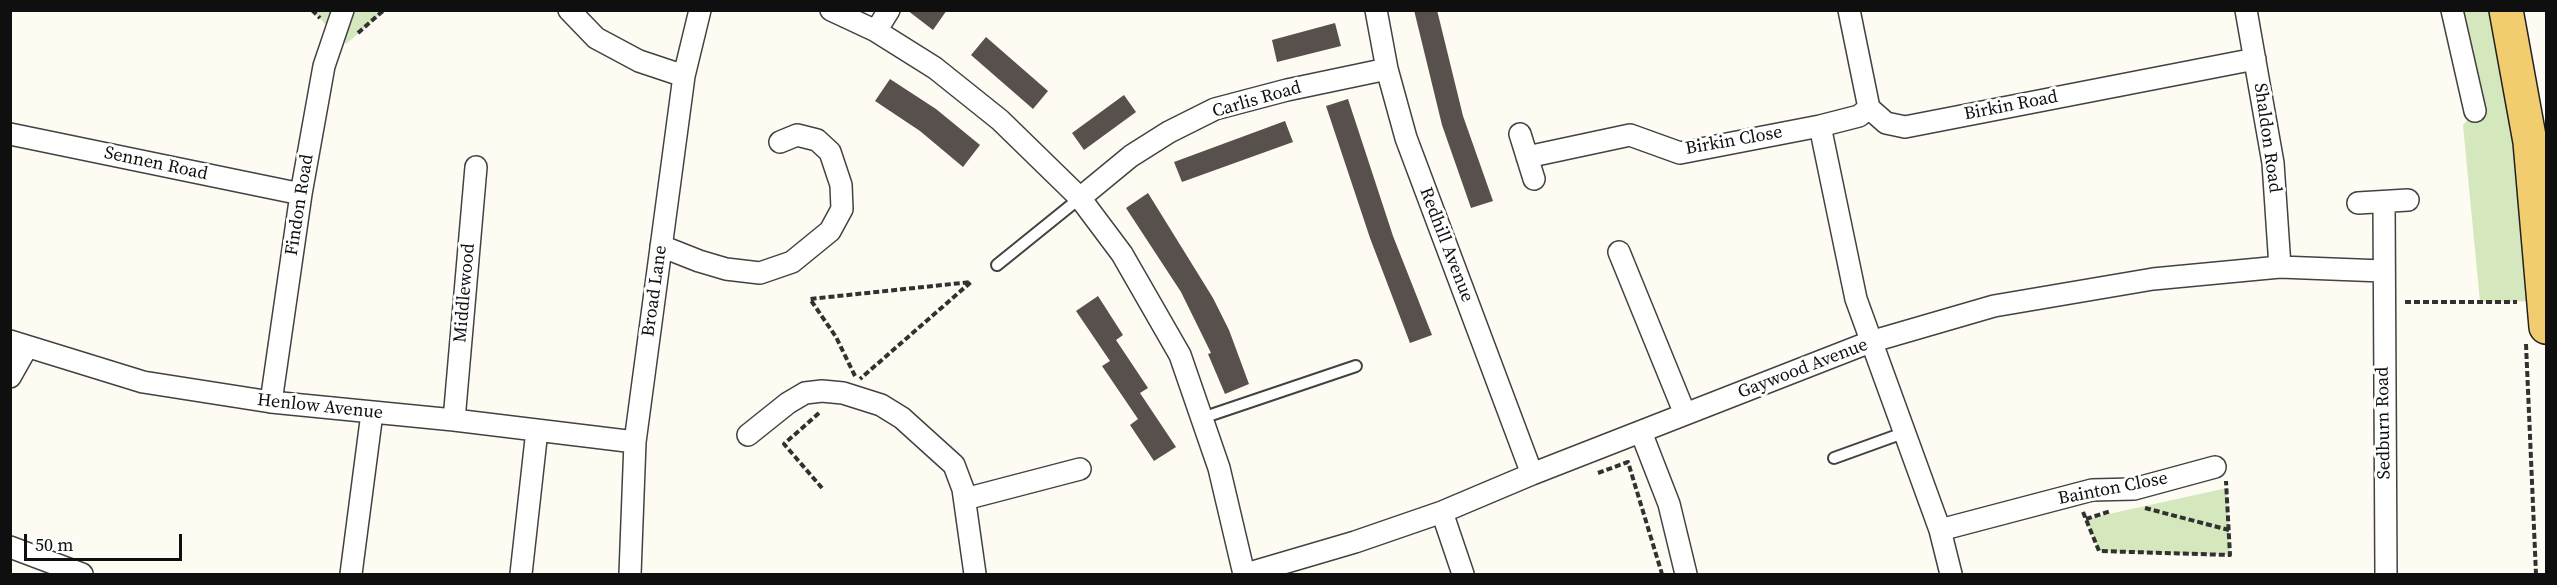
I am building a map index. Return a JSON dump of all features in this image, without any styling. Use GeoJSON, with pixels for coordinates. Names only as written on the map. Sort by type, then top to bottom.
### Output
{"type":"FeatureCollection","features":[{"type":"Feature","properties":{"kind":"main road"},"geometry":{"type":"LineString","coordinates":[[2506,10],[2530,142],[2547,327]]}},
{"type":"Feature","properties":{"kind":"street","name":"Findon Road"},"geometry":{"type":"LineString","coordinates":[[271,402],[300,194],[324,66],[343,10]]}},
{"type":"Feature","properties":{"kind":"street"},"geometry":{"type":"LineString","coordinates":[[569,10],[596,38],[639,62],[684,76]]}},
{"type":"Feature","properties":{"kind":"street","name":"Broad Lane"},"geometry":{"type":"LineString","coordinates":[[630,574],[635,442],[684,76],[699,10]]}},
{"type":"Feature","properties":{"kind":"street"},"geometry":{"type":"LineString","coordinates":[[831,10],[876,31],[935,68],[1000,120],[1080,198],[1122,254],[1180,355],[1219,468],[1245,574]]}},
{"type":"Feature","properties":{"kind":"street"},"geometry":{"type":"LineString","coordinates":[[876,31],[890,10]]}},
{"type":"Feature","properties":{"kind":"street","name":"Redhill Avenue"},"geometry":{"type":"LineString","coordinates":[[1376,10],[1387,69],[1406,138],[1532,474]]}},
{"type":"Feature","properties":{"kind":"street"},"geometry":{"type":"LineString","coordinates":[[1849,10],[1869,108]]}},
{"type":"Feature","properties":{"kind":"street","name":"Shaldon Road"},"geometry":{"type":"LineString","coordinates":[[2246,10],[2273,163],[2280,267]]}},
{"type":"Feature","properties":{"kind":"street"},"geometry":{"type":"LineString","coordinates":[[2452,10],[2475,111]]}},
{"type":"Feature","properties":{"kind":"street","name":"Birkin Road"},"geometry":{"type":"LineString","coordinates":[[1869,108],[1886,123],[1905,127],[2255,59]]}},
{"type":"Feature","properties":{"kind":"street","name":"Carlis Road"},"geometry":{"type":"LineString","coordinates":[[1080,198],[1131,156],[1169,132],[1215,109],[1287,90],[1387,69]]}},
{"type":"Feature","properties":{"kind":"street","name":"Birkin Close"},"geometry":{"type":"LineString","coordinates":[[1527,157],[1630,135],[1680,153],[1820,126],[1859,116],[1869,108]]}},
{"type":"Feature","properties":{"kind":"street"},"geometry":{"type":"LineString","coordinates":[[1820,126],[1856,299],[1940,530],[1951,574]]}},
{"type":"Feature","properties":{"kind":"street","name":"Sennen Road"},"geometry":{"type":"LineString","coordinates":[[10,134],[300,194]]}},
{"type":"Feature","properties":{"kind":"street"},"geometry":{"type":"LineString","coordinates":[[1520,134],[1534,179]]}},
{"type":"Feature","properties":{"kind":"street"},"geometry":{"type":"LineString","coordinates":[[661,246],[726,269],[760,273],[792,262],[830,231],[842,208],[841,184],[830,152],[817,140],[797,135],[780,142]]}},
{"type":"Feature","properties":{"kind":"street","name":"Middlewood"},"geometry":{"type":"LineString","coordinates":[[454,420],[476,167]]}},
{"type":"Feature","properties":{"kind":"street"},"geometry":{"type":"LineString","coordinates":[[2358,203],[2408,200]]}},
{"type":"Feature","properties":{"kind":"street","name":"Sedburn Road"},"geometry":{"type":"LineString","coordinates":[[2384,202],[2386,574]]}},
{"type":"Feature","properties":{"kind":"street"},"geometry":{"type":"LineString","coordinates":[[1619,252],[1685,414]]}},
{"type":"Feature","properties":{"kind":"street","name":"Gaywood Avenue"},"geometry":{"type":"LineString","coordinates":[[1245,574],[1355,542],[1442,512],[1532,474],[1870,342],[1994,306],[2153,279],[2280,267],[2383,271]]}},
{"type":"Feature","properties":{"kind":"street"},"geometry":{"type":"LineString","coordinates":[[10,377],[19,344]]}},
{"type":"Feature","properties":{"kind":"street","name":"Henlow Avenue"},"geometry":{"type":"LineString","coordinates":[[19,344],[143,382],[271,402],[454,420],[635,442]]}},
{"type":"Feature","properties":{"kind":"street"},"geometry":{"type":"LineString","coordinates":[[748,435],[788,403],[805,393],[850,387],[881,405],[902,418],[954,465],[965,499],[975,574]]}},
{"type":"Feature","properties":{"kind":"street"},"geometry":{"type":"LineString","coordinates":[[351,574],[372,413]]}},
{"type":"Feature","properties":{"kind":"street"},"geometry":{"type":"LineString","coordinates":[[521,574],[537,430]]}},
{"type":"Feature","properties":{"kind":"street"},"geometry":{"type":"LineString","coordinates":[[1641,432],[1669,504],[1686,574]]}},
{"type":"Feature","properties":{"kind":"street"},"geometry":{"type":"LineString","coordinates":[[965,499],[1080,469]]}},
{"type":"Feature","properties":{"kind":"street","name":"Bainton Close"},"geometry":{"type":"LineString","coordinates":[[1940,530],[2092,490],[2134,489],[2221,469]]}},
{"type":"Feature","properties":{"kind":"street"},"geometry":{"type":"LineString","coordinates":[[1442,512],[1463,574]]}},
{"type":"Feature","properties":{"kind":"street"},"geometry":{"type":"LineString","coordinates":[[10,547],[82,574]]}},
{"type":"Feature","properties":{"kind":"lane"},"geometry":{"type":"LineString","coordinates":[[997,265],[1080,198]]}},
{"type":"Feature","properties":{"kind":"lane"},"geometry":{"type":"LineString","coordinates":[[1202,418],[1356,366]]}},
{"type":"Feature","properties":{"kind":"lane"},"geometry":{"type":"LineString","coordinates":[[1834,458],[1906,432]]}},
{"type":"Feature","properties":{"kind":"path"},"geometry":{"type":"LineString","coordinates":[[822,488],[784,444],[850,387],[971,282],[810,299],[836,337],[850,387]]}},
{"type":"Feature","properties":{"kind":"path"},"geometry":{"type":"LineString","coordinates":[[2383,302],[2523,302]]}},
{"type":"Feature","properties":{"kind":"path"},"geometry":{"type":"LineString","coordinates":[[1594,474],[1628,462],[1662,574]]}},
{"type":"Feature","properties":{"kind":"path"},"geometry":{"type":"LineString","coordinates":[[2076,494],[2099,551],[2230,555],[2221,469]]}},
{"type":"Feature","properties":{"kind":"path"},"geometry":{"type":"LineString","coordinates":[[2134,505],[2229,530]]}},
{"type":"Feature","properties":{"kind":"path"},"geometry":{"type":"LineString","coordinates":[[2086,519],[2115,510]]}},
{"type":"Feature","properties":{"kind":"green space"},"geometry":{"type":"Polygon","coordinates":[[[312,11],[384,11],[346,44],[312,11]]]}},
{"type":"Feature","properties":{"kind":"green space"},"geometry":{"type":"Polygon","coordinates":[[[2452,11],[2505,11],[2544,301],[2480,302],[2463,125],[2475,111],[2452,11]]]}},
{"type":"Feature","properties":{"kind":"green space"},"geometry":{"type":"Polygon","coordinates":[[[2227,488],[2230,555],[2099,551],[2086,519],[2227,488]]]}},
{"type":"Feature","properties":{"kind":"building"},"geometry":{"type":"Polygon","coordinates":[[[907,10],[947,10],[933,30],[907,10]]]}},
{"type":"Feature","properties":{"kind":"building"},"geometry":{"type":"Polygon","coordinates":[[[1414,10],[1437,10],[1463,116],[1493,201],[1471,208],[1442,125],[1414,10]]]}},
{"type":"Feature","properties":{"kind":"building"},"geometry":{"type":"Polygon","coordinates":[[[1335,23],[1341,46],[1277,62],[1272,40],[1335,23]]]}},
{"type":"Feature","properties":{"kind":"building"},"geometry":{"type":"Polygon","coordinates":[[[986,37],[1048,91],[1033,109],[971,55],[986,37]]]}},
{"type":"Feature","properties":{"kind":"building"},"geometry":{"type":"Polygon","coordinates":[[[890,79],[936,109],[980,145],[963,167],[920,131],[875,101],[890,79]]]}},
{"type":"Feature","properties":{"kind":"building"},"geometry":{"type":"Polygon","coordinates":[[[1124,95],[1136,112],[1084,150],[1072,133],[1124,95]]]}},
{"type":"Feature","properties":{"kind":"building"},"geometry":{"type":"Polygon","coordinates":[[[1348,99],[1393,236],[1432,335],[1410,343],[1370,238],[1326,106],[1348,99]]]}},
{"type":"Feature","properties":{"kind":"building"},"geometry":{"type":"Polygon","coordinates":[[[1285,121],[1293,142],[1182,182],[1174,162],[1285,121]]]}},
{"type":"Feature","properties":{"kind":"building"},"geometry":{"type":"Polygon","coordinates":[[[1148,193],[1213,298],[1229,330],[1249,384],[1225,394],[1208,354],[1211,353],[1181,292],[1126,208],[1148,193]]]}},
{"type":"Feature","properties":{"kind":"building"},"geometry":{"type":"Polygon","coordinates":[[[1098,296],[1123,335],[1116,340],[1148,388],[1140,393],[1176,447],[1154,461],[1130,425],[1138,419],[1102,366],[1110,361],[1076,311],[1098,296]]]}}]}
